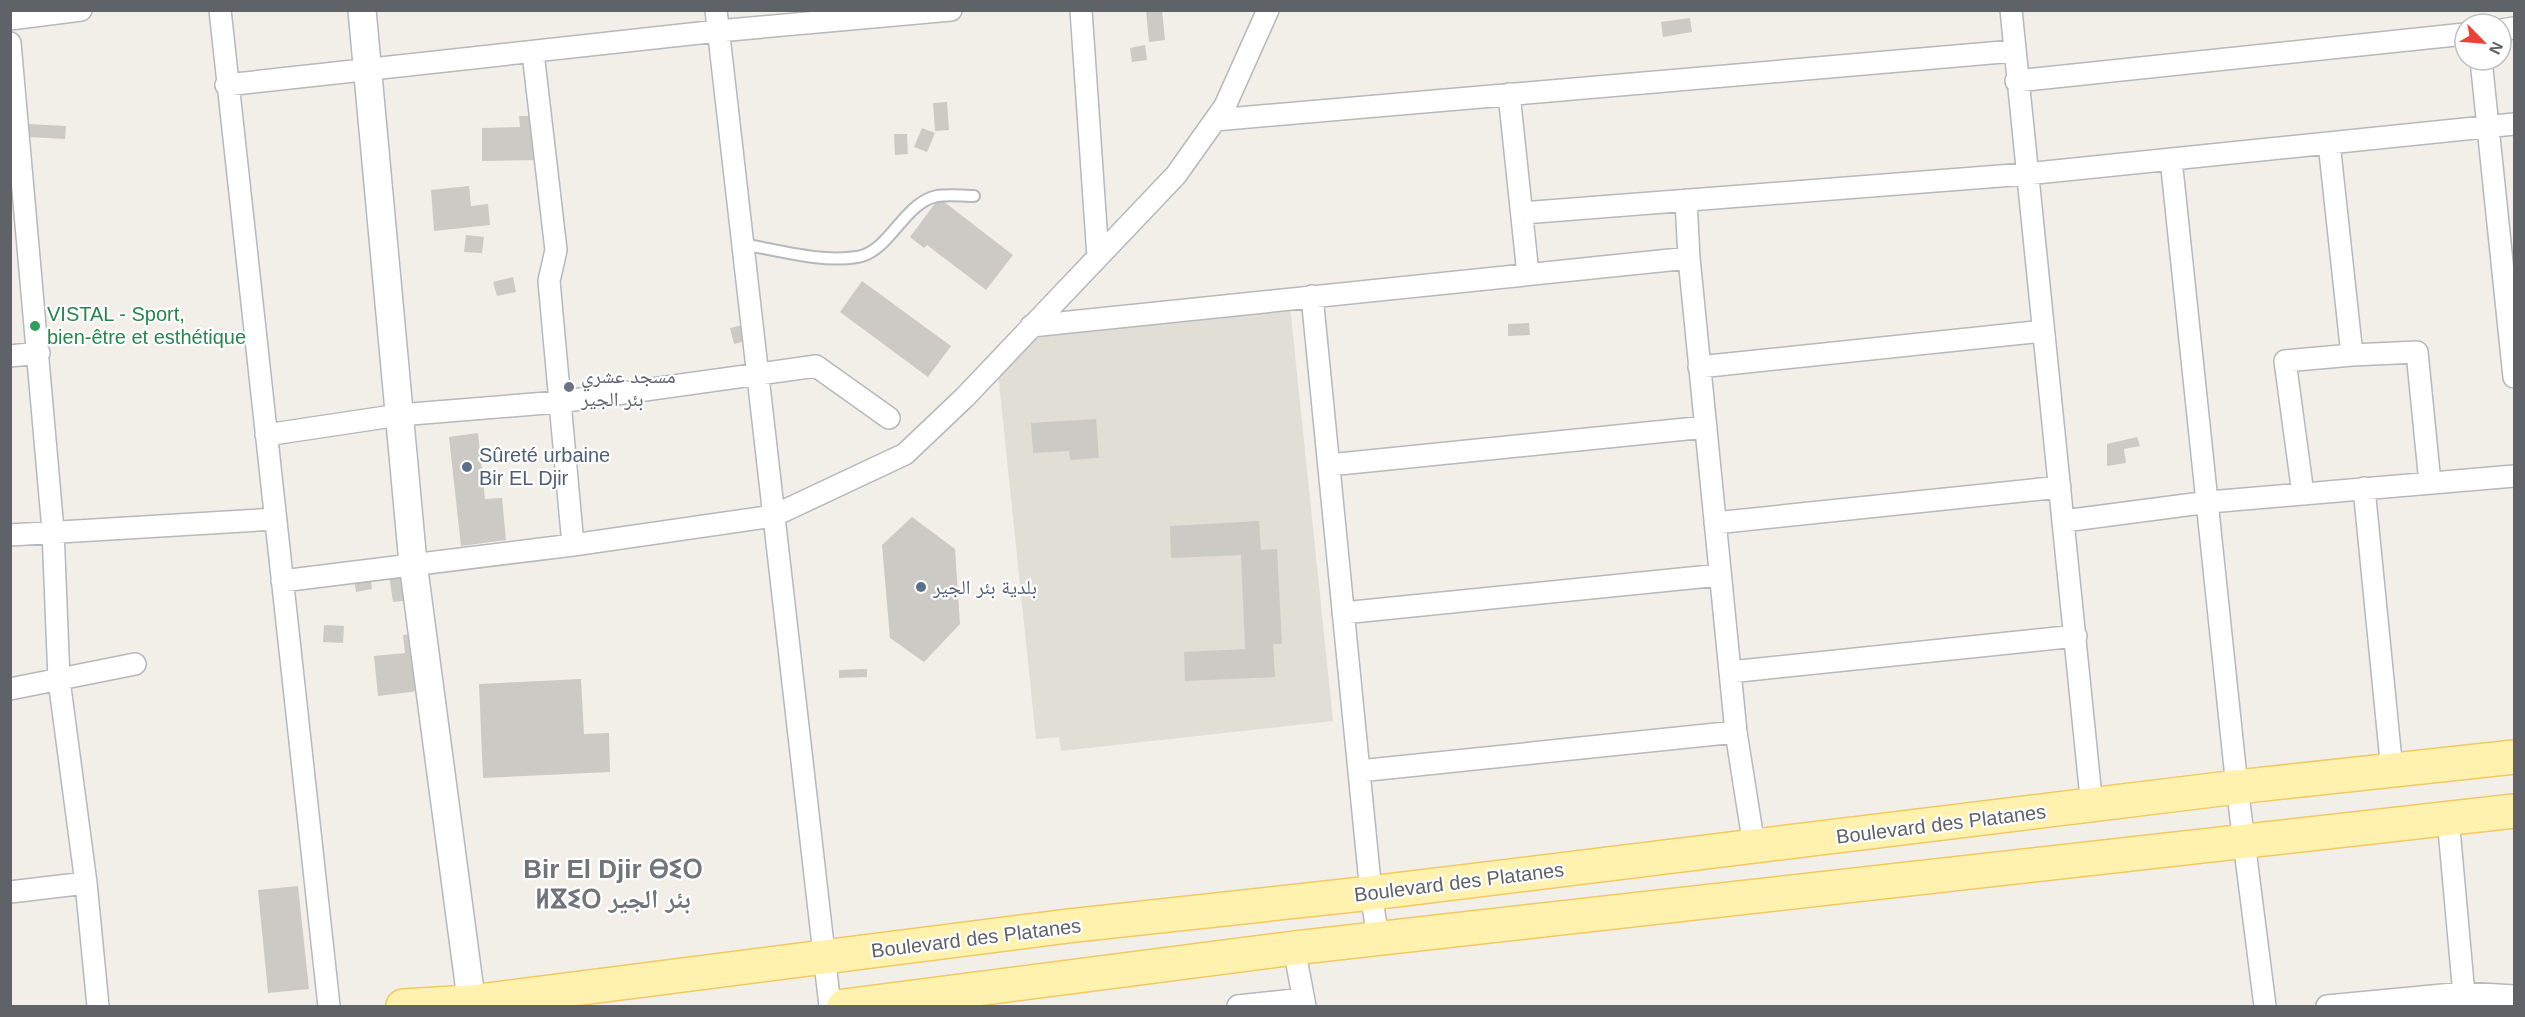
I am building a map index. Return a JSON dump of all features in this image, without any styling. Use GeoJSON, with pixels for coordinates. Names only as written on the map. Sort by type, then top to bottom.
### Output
{"type":"FeatureCollection","features":[{"type":"Feature","properties":{"kind":"main road","name":"Boulevard des Platanes"},"geometry":{"type":"LineString","coordinates":[[403,1006],[472,1004],[1068,926],[1371,893],[2237,788],[2514,758]]}},
{"type":"Feature","properties":{"kind":"main road"},"geometry":{"type":"LineString","coordinates":[[845,1006],[1378,938],[2514,811]]}},
{"type":"Feature","properties":{"kind":"street"},"geometry":{"type":"LineString","coordinates":[[10,19],[81,10]]}},
{"type":"Feature","properties":{"kind":"street"},"geometry":{"type":"LineString","coordinates":[[220,10],[226,85],[329,1006]]}},
{"type":"Feature","properties":{"kind":"street"},"geometry":{"type":"LineString","coordinates":[[362,10],[413,563],[472,1004]]}},
{"type":"Feature","properties":{"kind":"street"},"geometry":{"type":"LineString","coordinates":[[226,85],[533,52],[717,21],[951,10]]}},
{"type":"Feature","properties":{"kind":"street"},"geometry":{"type":"LineString","coordinates":[[1081,10],[1098,257]]}},
{"type":"Feature","properties":{"kind":"street"},"geometry":{"type":"LineString","coordinates":[[282,581],[573,545],[773,516],[905,454],[965,397],[1176,175],[1225,106],[1268,10]]}},
{"type":"Feature","properties":{"kind":"street"},"geometry":{"type":"LineString","coordinates":[[2011,10],[2016,81],[2064,521],[2092,807]]}},
{"type":"Feature","properties":{"kind":"street"},"geometry":{"type":"LineString","coordinates":[[717,21],[825,958],[845,1006]]}},
{"type":"Feature","properties":{"kind":"street"},"geometry":{"type":"LineString","coordinates":[[2016,81],[2453,35]]}},
{"type":"Feature","properties":{"kind":"street"},"geometry":{"type":"LineString","coordinates":[[10,43],[53,530],[59,680],[86,883],[98,1006]]}},
{"type":"Feature","properties":{"kind":"street"},"geometry":{"type":"LineString","coordinates":[[1215,120],[2014,51]]}},
{"type":"Feature","properties":{"kind":"street"},"geometry":{"type":"LineString","coordinates":[[533,52],[556,250],[549,280],[573,545]]}},
{"type":"Feature","properties":{"kind":"street"},"geometry":{"type":"LineString","coordinates":[[2482,72],[2509,274],[2514,377]]}},
{"type":"Feature","properties":{"kind":"street"},"geometry":{"type":"LineString","coordinates":[[1509,94],[1528,274]]}},
{"type":"Feature","properties":{"kind":"street"},"geometry":{"type":"LineString","coordinates":[[1522,213],[2026,174],[2514,124]]}},
{"type":"Feature","properties":{"kind":"street"},"geometry":{"type":"LineString","coordinates":[[2329,143],[2352,355]]}},
{"type":"Feature","properties":{"kind":"street"},"geometry":{"type":"LineString","coordinates":[[2171,159],[2209,502],[2237,788],[2265,1006]]}},
{"type":"Feature","properties":{"kind":"street"},"geometry":{"type":"LineString","coordinates":[[1686,200],[1689,258],[1736,732],[1754,846]]}},
{"type":"Feature","properties":{"kind":"street"},"geometry":{"type":"LineString","coordinates":[[1031,326],[1689,258]]}},
{"type":"Feature","properties":{"kind":"street"},"geometry":{"type":"LineString","coordinates":[[1312,296],[1371,893],[1378,938]]}},
{"type":"Feature","properties":{"kind":"street"},"geometry":{"type":"LineString","coordinates":[[1700,367],[2043,331]]}},
{"type":"Feature","properties":{"kind":"street"},"geometry":{"type":"LineString","coordinates":[[2303,494],[2285,361],[2352,355],[2417,352],[2430,483]]}},
{"type":"Feature","properties":{"kind":"street"},"geometry":{"type":"LineString","coordinates":[[10,356],[39,353]]}},
{"type":"Feature","properties":{"kind":"street"},"geometry":{"type":"LineString","coordinates":[[266,435],[399,415],[559,402],[816,366],[889,418]]}},
{"type":"Feature","properties":{"kind":"street"},"geometry":{"type":"LineString","coordinates":[[1329,465],[1706,427]]}},
{"type":"Feature","properties":{"kind":"street"},"geometry":{"type":"LineString","coordinates":[[2064,521],[2209,502],[2514,476]]}},
{"type":"Feature","properties":{"kind":"street"},"geometry":{"type":"LineString","coordinates":[[1715,523],[2060,487]]}},
{"type":"Feature","properties":{"kind":"street"},"geometry":{"type":"LineString","coordinates":[[2364,488],[2392,771]]}},
{"type":"Feature","properties":{"kind":"street"},"geometry":{"type":"LineString","coordinates":[[10,534],[275,519]]}},
{"type":"Feature","properties":{"kind":"street"},"geometry":{"type":"LineString","coordinates":[[1343,613],[1720,575]]}},
{"type":"Feature","properties":{"kind":"street"},"geometry":{"type":"LineString","coordinates":[[1730,672],[2076,636]]}},
{"type":"Feature","properties":{"kind":"street"},"geometry":{"type":"LineString","coordinates":[[10,689],[135,664]]}},
{"type":"Feature","properties":{"kind":"street"},"geometry":{"type":"LineString","coordinates":[[1359,771],[1736,732]]}},
{"type":"Feature","properties":{"kind":"street"},"geometry":{"type":"LineString","coordinates":[[2448,818],[2465,1000]]}},
{"type":"Feature","properties":{"kind":"street"},"geometry":{"type":"LineString","coordinates":[[10,892],[86,883]]}},
{"type":"Feature","properties":{"kind":"street"},"geometry":{"type":"LineString","coordinates":[[1238,1006],[1304,1003],[1294,948]]}},
{"type":"Feature","properties":{"kind":"street"},"geometry":{"type":"LineString","coordinates":[[2327,1006],[2514,996]]}},
{"type":"Feature","properties":{"kind":"lane"},"geometry":{"type":"LineString","coordinates":[[742,244],[822,257],[859,257],[882,243],[914,207],[936,196],[974,196]]}},
{"type":"Feature","properties":{"kind":"shaded area"},"geometry":{"type":"Polygon","coordinates":[[[1290,306],[1333,721],[1061,751],[1059,737],[1036,739],[998,373],[1035,333],[1290,306]]]}},
{"type":"Feature","properties":{"kind":"building"},"geometry":{"type":"Polygon","coordinates":[[[1146,10],[1162,10],[1165,40],[1149,42],[1146,10]]]}},
{"type":"Feature","properties":{"kind":"building"},"geometry":{"type":"Polygon","coordinates":[[[1690,18],[1692,32],[1663,37],[1661,22],[1690,18]]]}},
{"type":"Feature","properties":{"kind":"building"},"geometry":{"type":"Polygon","coordinates":[[[1145,45],[1147,60],[1132,62],[1130,48],[1145,45]]]}},
{"type":"Feature","properties":{"kind":"building"},"geometry":{"type":"Polygon","coordinates":[[[947,102],[949,130],[935,131],[933,103],[947,102]]]}},
{"type":"Feature","properties":{"kind":"building"},"geometry":{"type":"Polygon","coordinates":[[[519,116],[540,116],[542,160],[482,161],[482,128],[520,127],[519,116]]]}},
{"type":"Feature","properties":{"kind":"building"},"geometry":{"type":"Polygon","coordinates":[[[28,124],[66,126],[65,139],[28,137],[28,124]]]}},
{"type":"Feature","properties":{"kind":"building"},"geometry":{"type":"Polygon","coordinates":[[[922,128],[935,133],[927,152],[914,147],[922,128]]]}},
{"type":"Feature","properties":{"kind":"building"},"geometry":{"type":"Polygon","coordinates":[[[894,134],[907,134],[908,154],[895,155],[894,134]]]}},
{"type":"Feature","properties":{"kind":"building"},"geometry":{"type":"Polygon","coordinates":[[[469,186],[471,206],[488,204],[490,225],[434,231],[431,190],[469,186]]]}},
{"type":"Feature","properties":{"kind":"building"},"geometry":{"type":"Polygon","coordinates":[[[939,198],[1013,255],[986,290],[927,245],[924,248],[910,237],[939,198]]]}},
{"type":"Feature","properties":{"kind":"building"},"geometry":{"type":"Polygon","coordinates":[[[466,235],[484,237],[482,253],[464,252],[466,235]]]}},
{"type":"Feature","properties":{"kind":"building"},"geometry":{"type":"Polygon","coordinates":[[[513,277],[516,292],[497,296],[493,282],[513,277]]]}},
{"type":"Feature","properties":{"kind":"building"},"geometry":{"type":"Polygon","coordinates":[[[862,281],[951,346],[928,377],[840,312],[862,281]]]}},
{"type":"Feature","properties":{"kind":"building"},"geometry":{"type":"Polygon","coordinates":[[[760,321],[764,336],[734,344],[730,328],[760,321]]]}},
{"type":"Feature","properties":{"kind":"building"},"geometry":{"type":"Polygon","coordinates":[[[1529,323],[1530,335],[1508,336],[1508,324],[1529,323]]]}},
{"type":"Feature","properties":{"kind":"building"},"geometry":{"type":"Polygon","coordinates":[[[1096,419],[1099,458],[1070,460],[1069,451],[1033,453],[1031,423],[1096,419]]]}},
{"type":"Feature","properties":{"kind":"building","name":"Sûreté urbaine Bir EL Djir"},"geometry":{"type":"Polygon","coordinates":[[[478,433],[485,499],[502,498],[506,540],[461,546],[449,437],[478,433]]]}},
{"type":"Feature","properties":{"kind":"building"},"geometry":{"type":"Polygon","coordinates":[[[2137,437],[2140,446],[2124,449],[2126,463],[2107,466],[2107,444],[2137,437]]]}},
{"type":"Feature","properties":{"kind":"building","name":"بلدية بئر الجير"},"geometry":{"type":"Polygon","coordinates":[[[912,517],[955,549],[960,624],[924,662],[890,638],[882,545],[912,517]]]}},
{"type":"Feature","properties":{"kind":"building"},"geometry":{"type":"Polygon","coordinates":[[[1259,521],[1261,550],[1277,549],[1282,644],[1273,644],[1275,677],[1185,681],[1184,652],[1245,649],[1241,555],[1171,558],[1170,526],[1259,521]]]}},
{"type":"Feature","properties":{"kind":"building"},"geometry":{"type":"Polygon","coordinates":[[[410,572],[413,600],[393,602],[389,575],[410,572]]]}},
{"type":"Feature","properties":{"kind":"building"},"geometry":{"type":"Polygon","coordinates":[[[370,576],[372,589],[356,592],[354,579],[370,576]]]}},
{"type":"Feature","properties":{"kind":"building"},"geometry":{"type":"Polygon","coordinates":[[[324,625],[344,626],[343,643],[323,642],[324,625]]]}},
{"type":"Feature","properties":{"kind":"building"},"geometry":{"type":"Polygon","coordinates":[[[421,633],[427,690],[378,696],[374,656],[405,653],[403,635],[421,633]]]}},
{"type":"Feature","properties":{"kind":"building"},"geometry":{"type":"Polygon","coordinates":[[[867,669],[867,677],[839,678],[839,670],[867,669]]]}},
{"type":"Feature","properties":{"kind":"building"},"geometry":{"type":"Polygon","coordinates":[[[581,679],[584,734],[609,733],[610,772],[483,778],[479,684],[581,679]]]}},
{"type":"Feature","properties":{"kind":"building"},"geometry":{"type":"Polygon","coordinates":[[[298,886],[309,989],[268,993],[258,890],[298,886]]]}},
{"type":"Feature","properties":{"kind":"place","name":"VISTAL - Sport, bien-être et esthétique"},"geometry":{"type":"Point","coordinates":[35,326]}},
{"type":"Feature","properties":{"kind":"place","name":"مسجد عشري بئر الجير"},"geometry":{"type":"Point","coordinates":[569,387]}},
{"type":"Feature","properties":{"kind":"place","name":"Sûreté urbaine Bir EL Djir"},"geometry":{"type":"Point","coordinates":[467,467]}},
{"type":"Feature","properties":{"kind":"place","name":"بلدية بئر الجير"},"geometry":{"type":"Point","coordinates":[921,587]}},
{"type":"Feature","properties":{"kind":"district","name":"Bir El Djir ⴱⵉⵔ ⵍⴵⵉⵔ بئر الجير"},"geometry":{"type":"Point","coordinates":[613,884]}}]}
